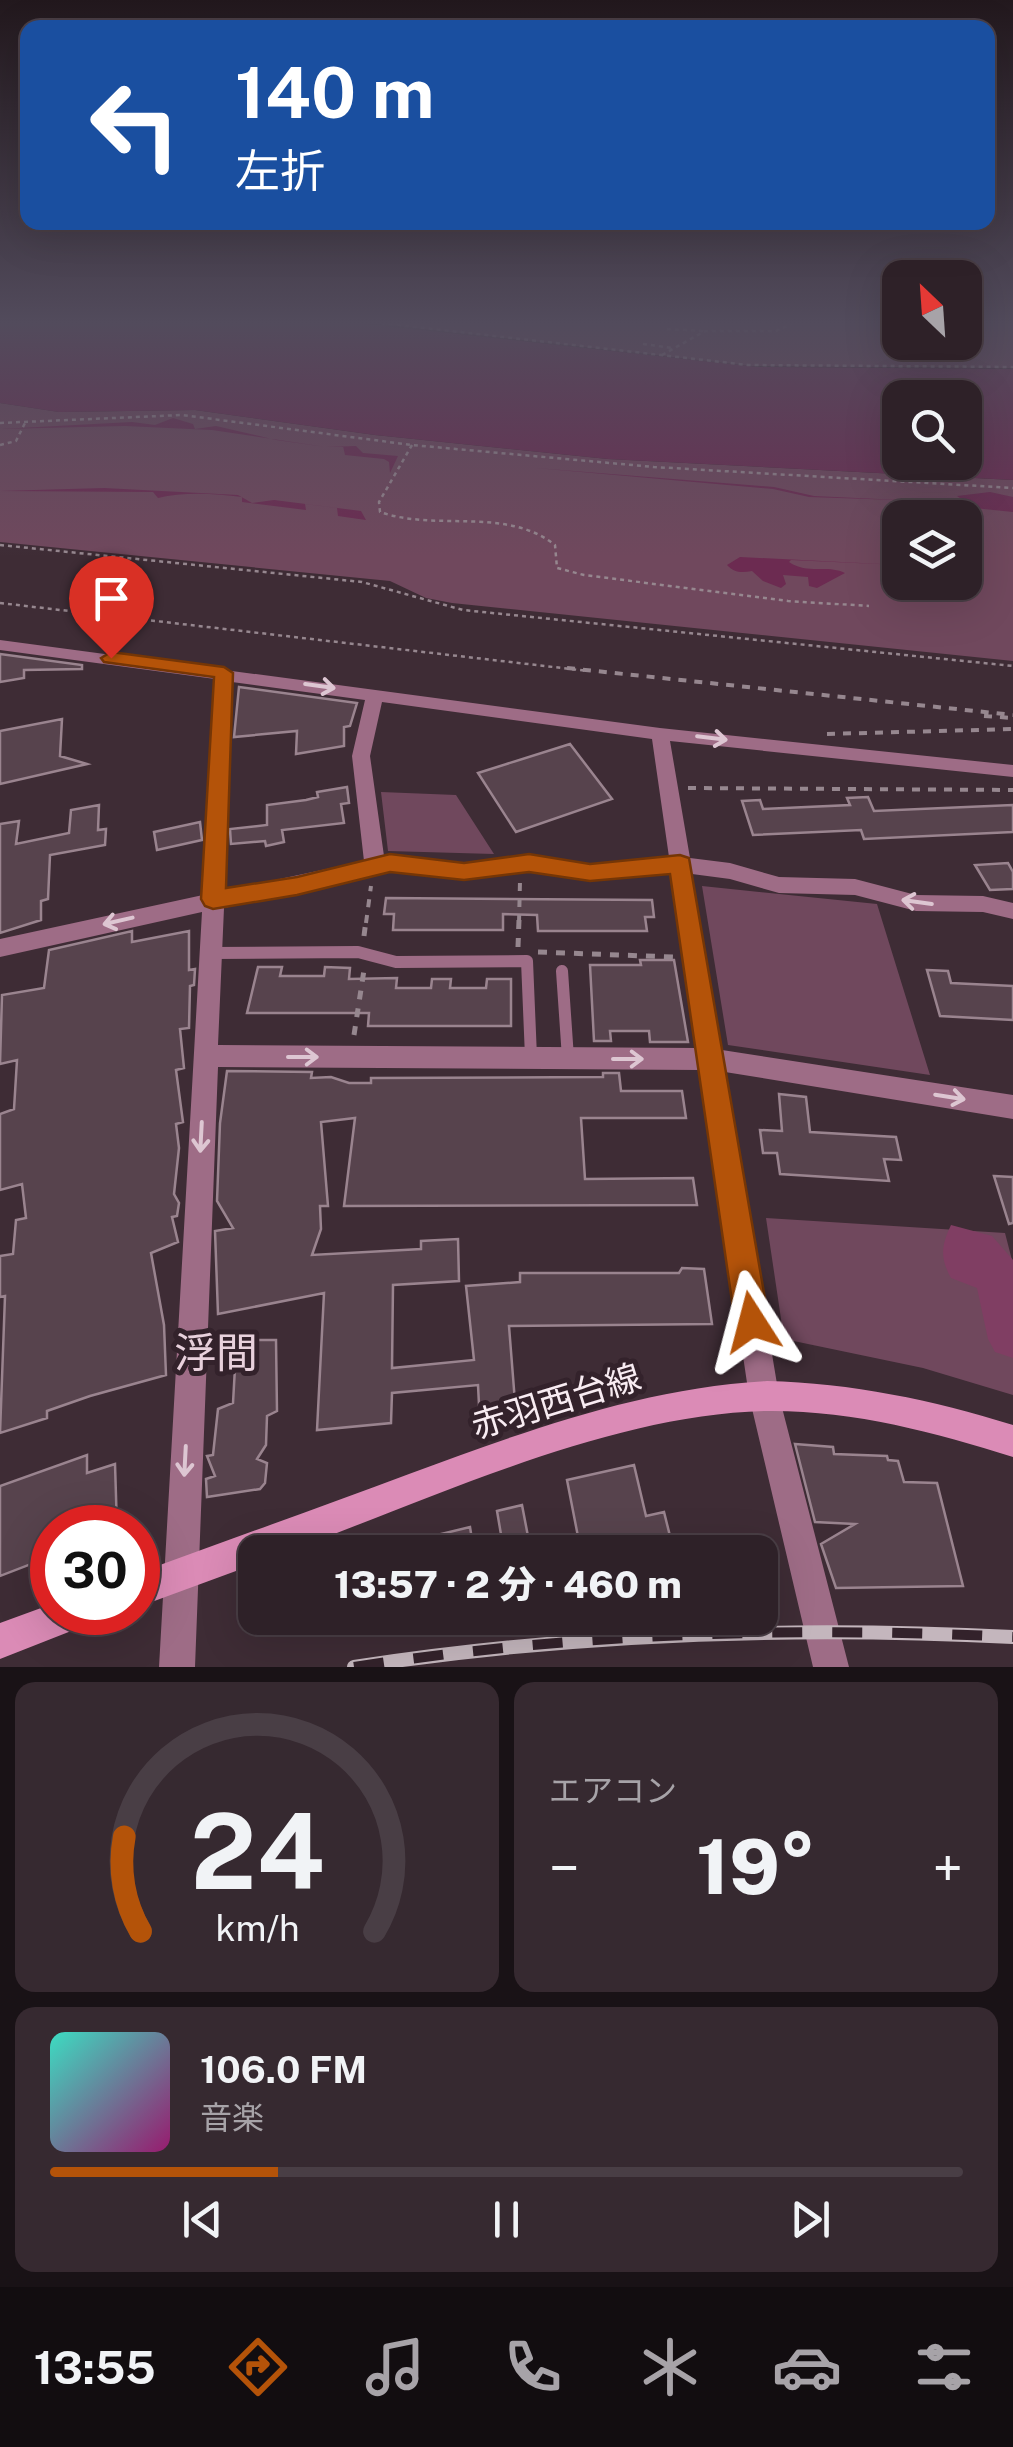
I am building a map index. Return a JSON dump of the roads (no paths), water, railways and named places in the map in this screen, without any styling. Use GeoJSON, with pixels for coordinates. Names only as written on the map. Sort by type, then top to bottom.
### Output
{"type":"FeatureCollection","features":[{"type":"Feature","properties":{"kind":"main road","name":"赤羽西台線"},"geometry":{"type":"LineString","coordinates":[[160,1582],[562,1434],[650,1412],[764,1396],[864,1402],[916,1412],[1013,1442]]}},
{"type":"Feature","properties":{"kind":"main road"},"geometry":{"type":"LineString","coordinates":[[0,1641],[30,1630]]}},
{"type":"Feature","properties":{"kind":"street"},"geometry":{"type":"LineString","coordinates":[[0,646],[660,734],[1013,771]]}},
{"type":"Feature","properties":{"kind":"street"},"geometry":{"type":"LineString","coordinates":[[178,1667],[224,673]]}},
{"type":"Feature","properties":{"kind":"street"},"geometry":{"type":"LineString","coordinates":[[375,694],[361,756],[375,864]]}},
{"type":"Feature","properties":{"kind":"street"},"geometry":{"type":"LineString","coordinates":[[660,734],[764,1396],[831,1667]]}},
{"type":"Feature","properties":{"kind":"street"},"geometry":{"type":"LineString","coordinates":[[0,948],[213,899],[312,883],[375,864],[404,863],[464,872],[529,863],[590,872],[680,864],[730,871],[779,885],[855,887],[916,903],[983,904],[1013,911]]}},
{"type":"Feature","properties":{"kind":"street"},"geometry":{"type":"LineString","coordinates":[[206,1056],[710,1059],[1013,1107]]}},
{"type":"Feature","properties":{"kind":"lane"},"geometry":{"type":"LineString","coordinates":[[211,953],[358,952],[396,962],[527,961],[531,1058]]}},
{"type":"Feature","properties":{"kind":"lane"},"geometry":{"type":"LineString","coordinates":[[562,971],[568,1058]]}},
{"type":"Feature","properties":{"kind":"railway"},"geometry":{"type":"LineString","coordinates":[[354,1667],[519,1646],[683,1635],[847,1632],[1013,1637]]}},
{"type":"Feature","properties":{"kind":"district","name":"浮間"},"geometry":{"type":"Point","coordinates":[216,1352]}}]}
